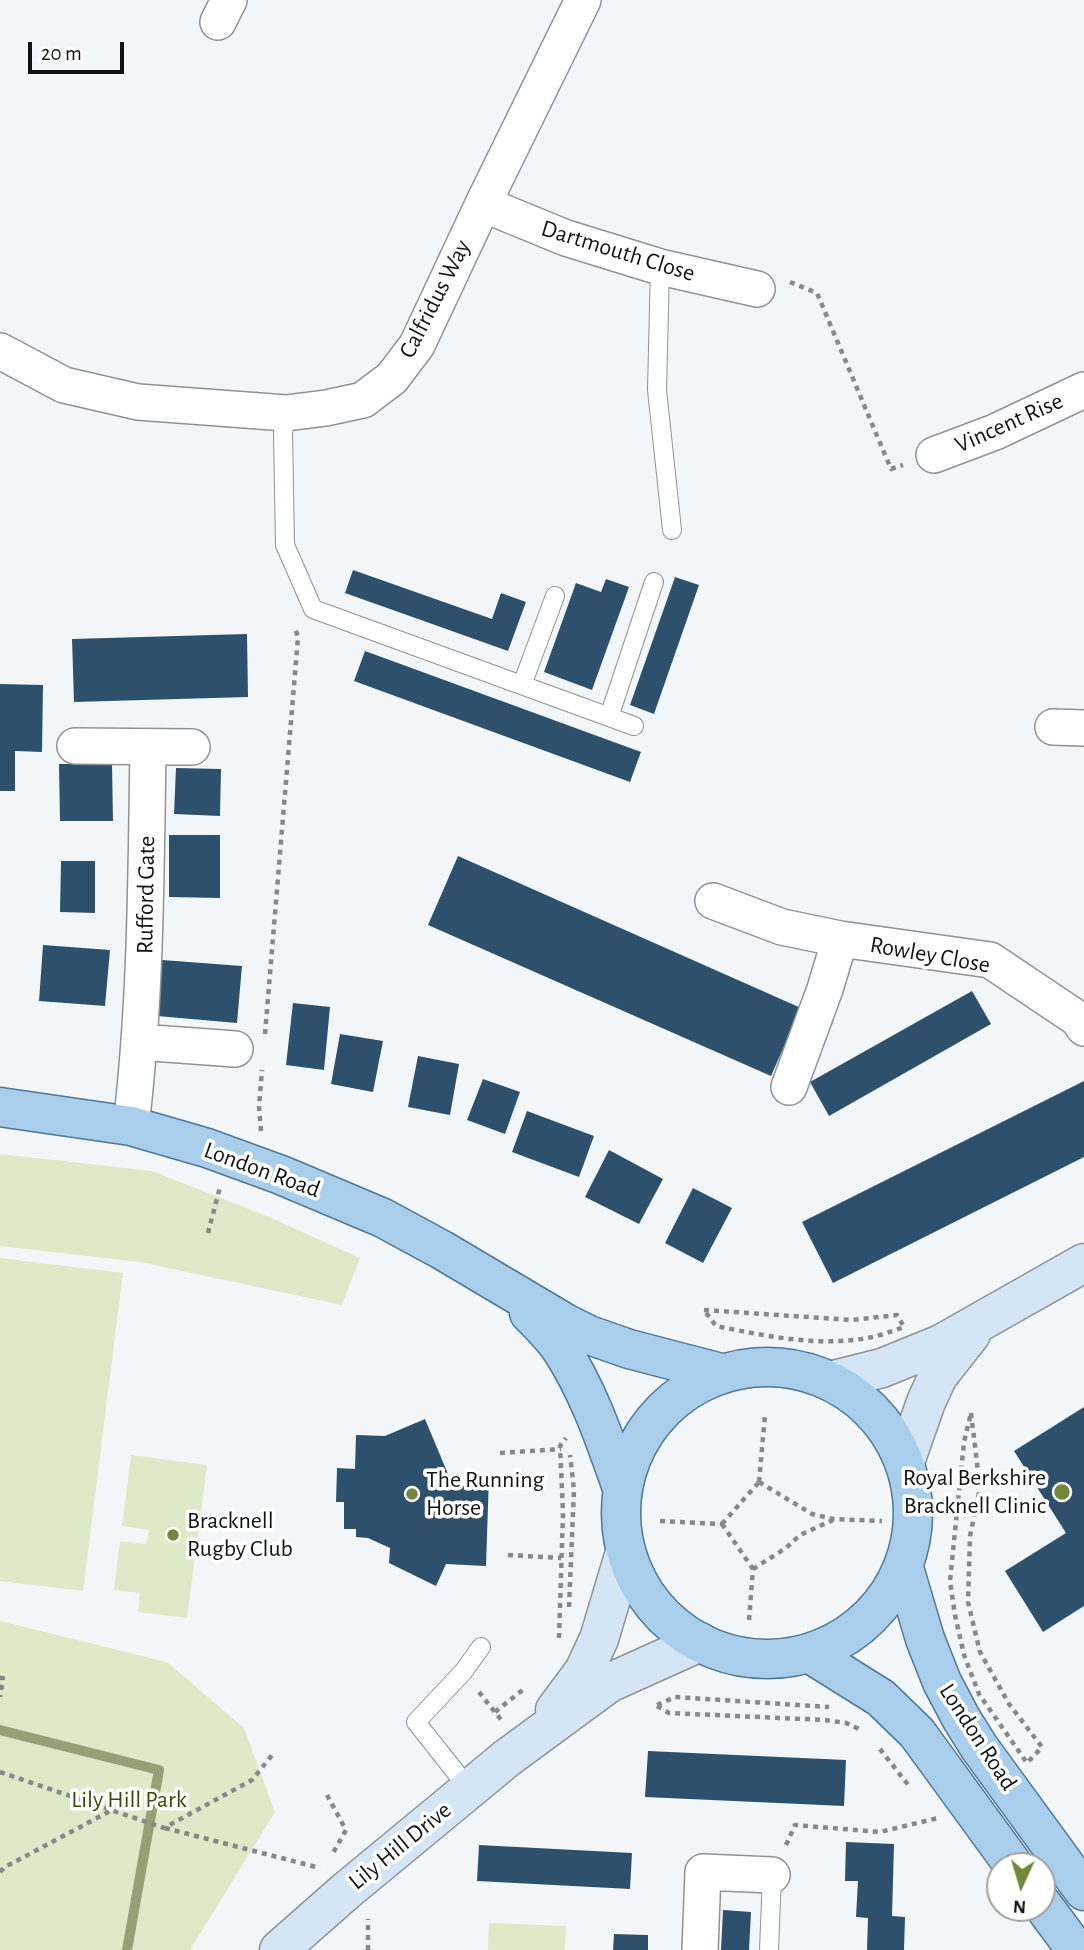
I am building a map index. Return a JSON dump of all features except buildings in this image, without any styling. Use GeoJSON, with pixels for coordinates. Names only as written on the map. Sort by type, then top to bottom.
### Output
{"type":"FeatureCollection","features":[{"type":"Feature","properties":{"kind":"main road","name":"London Road"},"geometry":{"type":"LineString","coordinates":[[0,1107],[131,1126],[218,1152],[281,1175],[363,1209],[589,1335],[629,1349],[721,1373]]}},
{"type":"Feature","properties":{"kind":"main road","name":"London Road"},"geometry":{"type":"LineString","coordinates":[[505,1289],[551,1336],[575,1372],[598,1420],[622,1488]]}},
{"type":"Feature","properties":{"kind":"main road"},"geometry":{"type":"LineString","coordinates":[[746,1370],[796,1372],[830,1381],[862,1399],[886,1424],[900,1448],[911,1479],[915,1510],[912,1541],[904,1568],[887,1597],[869,1618],[832,1644],[809,1653],[764,1658],[734,1654],[700,1642],[678,1629],[649,1600],[625,1552],[619,1523],[626,1465],[634,1444],[655,1413],[670,1400],[721,1373],[746,1370]]}},
{"type":"Feature","properties":{"kind":"main road","name":"London Road"},"geometry":{"type":"LineString","coordinates":[[904,1568],[925,1640],[942,1682],[961,1718],[979,1747],[1084,1891]]}},
{"type":"Feature","properties":{"kind":"main road","name":"London Road"},"geometry":{"type":"LineString","coordinates":[[809,1653],[881,1698],[917,1733],[1004,1852]]}},
{"type":"Feature","properties":{"kind":"main road"},"geometry":{"type":"LineString","coordinates":[[1055,1922],[1076,1950]]}},
{"type":"Feature","properties":{"kind":"street","name":"Calfridus Way"},"geometry":{"type":"LineString","coordinates":[[0,351],[64,385],[138,402],[286,413],[363,400],[392,378],[417,345],[583,0]]}},
{"type":"Feature","properties":{"kind":"street","name":"Dartmouth Close"},"geometry":{"type":"LineString","coordinates":[[483,204],[566,238],[660,267],[757,289]]}},
{"type":"Feature","properties":{"kind":"street","name":"Vincent Rise"},"geometry":{"type":"LineString","coordinates":[[934,455],[995,432],[1084,390]]}},
{"type":"Feature","properties":{"kind":"street"},"geometry":{"type":"LineString","coordinates":[[75,746],[192,747]]}},
{"type":"Feature","properties":{"kind":"street","name":"Rufford Gate"},"geometry":{"type":"LineString","coordinates":[[131,1126],[145,946],[148,747]]}},
{"type":"Feature","properties":{"kind":"street","name":"Rowley Close"},"geometry":{"type":"LineString","coordinates":[[713,901],[782,927],[840,939],[990,960],[1078,1019],[1084,1028]]}},
{"type":"Feature","properties":{"kind":"street","name":"Rowley Close"},"geometry":{"type":"LineString","coordinates":[[789,1087],[825,989],[840,939]]}},
{"type":"Feature","properties":{"kind":"street"},"geometry":{"type":"LineString","coordinates":[[139,1042],[254,1051]]}},
{"type":"Feature","properties":{"kind":"street"},"geometry":{"type":"LineString","coordinates":[[830,1381],[882,1368],[941,1345],[1084,1263]]}},
{"type":"Feature","properties":{"kind":"street"},"geometry":{"type":"LineString","coordinates":[[905,1462],[938,1376],[984,1319]]}},
{"type":"Feature","properties":{"kind":"street","name":"Lily Hill Drive"},"geometry":{"type":"LineString","coordinates":[[279,1950],[470,1789],[513,1729],[566,1697],[584,1671],[599,1639],[625,1552]]}},
{"type":"Feature","properties":{"kind":"street","name":"Lily Hill Drive"},"geometry":{"type":"LineString","coordinates":[[513,1729],[700,1642]]}},
{"type":"Feature","properties":{"kind":"street"},"geometry":{"type":"LineString","coordinates":[[700,1950],[703,1872],[772,1875]]}},
{"type":"Feature","properties":{"kind":"lane"},"geometry":{"type":"LineString","coordinates":[[660,267],[657,390],[672,530]]}},
{"type":"Feature","properties":{"kind":"lane"},"geometry":{"type":"LineString","coordinates":[[286,413],[283,433],[285,545],[313,609],[634,726]]}},
{"type":"Feature","properties":{"kind":"lane"},"geometry":{"type":"LineString","coordinates":[[609,717],[654,582]]}},
{"type":"Feature","properties":{"kind":"lane"},"geometry":{"type":"LineString","coordinates":[[522,685],[555,596]]}},
{"type":"Feature","properties":{"kind":"lane"},"geometry":{"type":"LineString","coordinates":[[470,1789],[416,1722],[463,1672],[481,1647]]}},
{"type":"Feature","properties":{"kind":"lane"},"geometry":{"type":"LineString","coordinates":[[769,1950],[772,1875]]}},
{"type":"Feature","properties":{"kind":"path"},"geometry":{"type":"LineString","coordinates":[[817,293],[891,469],[934,455]]}},
{"type":"Feature","properties":{"kind":"path"},"geometry":{"type":"LineString","coordinates":[[261,1135],[254,1051],[298,637],[294,625]]}},
{"type":"Feature","properties":{"kind":"path"},"geometry":{"type":"LineString","coordinates":[[208,1233],[222,1180]]}},
{"type":"Feature","properties":{"kind":"path"},"geometry":{"type":"LineString","coordinates":[[704,1310],[852,1320],[897,1315],[904,1327],[871,1338],[847,1341],[772,1337],[716,1326],[704,1310]]}},
{"type":"Feature","properties":{"kind":"path"},"geometry":{"type":"LineString","coordinates":[[971,1413],[980,1488],[970,1536],[968,1602],[980,1652],[1009,1704],[1042,1747],[1027,1763],[979,1694],[964,1655],[957,1626],[950,1581],[964,1443],[971,1413]]}},
{"type":"Feature","properties":{"kind":"path"},"geometry":{"type":"LineString","coordinates":[[722,1524],[759,1482],[765,1415]]}},
{"type":"Feature","properties":{"kind":"path"},"geometry":{"type":"LineString","coordinates":[[556,1649],[559,1639],[563,1502],[561,1449],[566,1438],[574,1490],[569,1609]]}},
{"type":"Feature","properties":{"kind":"path"},"geometry":{"type":"LineString","coordinates":[[500,1453],[561,1449]]}},
{"type":"Feature","properties":{"kind":"path"},"geometry":{"type":"LineString","coordinates":[[759,1482],[812,1514],[833,1519],[881,1521]]}},
{"type":"Feature","properties":{"kind":"path"},"geometry":{"type":"LineString","coordinates":[[753,1569],[786,1548],[800,1535],[833,1519]]}},
{"type":"Feature","properties":{"kind":"path"},"geometry":{"type":"LineString","coordinates":[[660,1521],[722,1524]]}},
{"type":"Feature","properties":{"kind":"path"},"geometry":{"type":"LineString","coordinates":[[722,1524],[753,1569],[749,1620]]}},
{"type":"Feature","properties":{"kind":"path"},"geometry":{"type":"LineString","coordinates":[[508,1556],[561,1558]]}},
{"type":"Feature","properties":{"kind":"path"},"geometry":{"type":"LineString","coordinates":[[0,1697],[1,1678]]}},
{"type":"Feature","properties":{"kind":"path"},"geometry":{"type":"LineString","coordinates":[[495,1712],[528,1685]]}},
{"type":"Feature","properties":{"kind":"path"},"geometry":{"type":"LineString","coordinates":[[839,1708],[676,1697],[657,1705],[669,1713],[825,1720],[846,1723],[862,1730]]}},
{"type":"Feature","properties":{"kind":"path"},"geometry":{"type":"LineString","coordinates":[[878,1747],[910,1788]]}},
{"type":"Feature","properties":{"kind":"path"},"geometry":{"type":"LineString","coordinates":[[164,1828],[252,1780],[273,1754]]}},
{"type":"Feature","properties":{"kind":"path"},"geometry":{"type":"LineString","coordinates":[[0,1772],[164,1828],[325,1869]]}},
{"type":"Feature","properties":{"kind":"path"},"geometry":{"type":"LineString","coordinates":[[327,1795],[346,1830],[330,1859]]}},
{"type":"Feature","properties":{"kind":"path"},"geometry":{"type":"LineString","coordinates":[[0,1872],[113,1810]]}},
{"type":"Feature","properties":{"kind":"path"},"geometry":{"type":"LineString","coordinates":[[772,1875],[795,1825],[880,1832],[949,1815]]}},
{"type":"Feature","properties":{"kind":"path"},"geometry":{"type":"LineString","coordinates":[[368,1915],[368,1950]]}},
{"type":"Feature","properties":{"kind":"green space"},"geometry":{"type":"Polygon","coordinates":[[[0,1154],[152,1171],[269,1217],[360,1258],[342,1305],[140,1262],[0,1246],[0,1154]]]}},
{"type":"Feature","properties":{"kind":"green space"},"geometry":{"type":"Polygon","coordinates":[[[0,1258],[123,1273],[83,1591],[0,1581],[0,1258]]]}},
{"type":"Feature","properties":{"kind":"green space","name":"Bracknell Rugby Club"},"geometry":{"type":"Polygon","coordinates":[[[131,1455],[207,1465],[187,1618],[138,1612],[140,1593],[114,1590],[120,1541],[146,1544],[149,1530],[122,1526],[131,1455]]]}},
{"type":"Feature","properties":{"kind":"green space","name":"Lily Hill Park"},"geometry":{"type":"Polygon","coordinates":[[[0,1621],[167,1662],[244,1728],[275,1812],[190,1950],[0,1950],[0,1621]]]}},
{"type":"Feature","properties":{"kind":"green space"},"geometry":{"type":"Polygon","coordinates":[[[489,1923],[566,1926],[565,1950],[488,1950],[489,1923]]]}},
{"type":"Feature","properties":{"kind":"waterway"},"geometry":{"type":"LineString","coordinates":[[0,1730],[159,1770],[127,1950]]}},
{"type":"Feature","properties":{"kind":"place","name":"Royal Berkshire Bracknell Clinic"},"geometry":{"type":"Point","coordinates":[1062,1492]}},
{"type":"Feature","properties":{"kind":"place","name":"The Running Horse"},"geometry":{"type":"Point","coordinates":[412,1494]}},
{"type":"Feature","properties":{"kind":"place","name":"Bracknell Rugby Club"},"geometry":{"type":"Point","coordinates":[173,1535]}}]}
